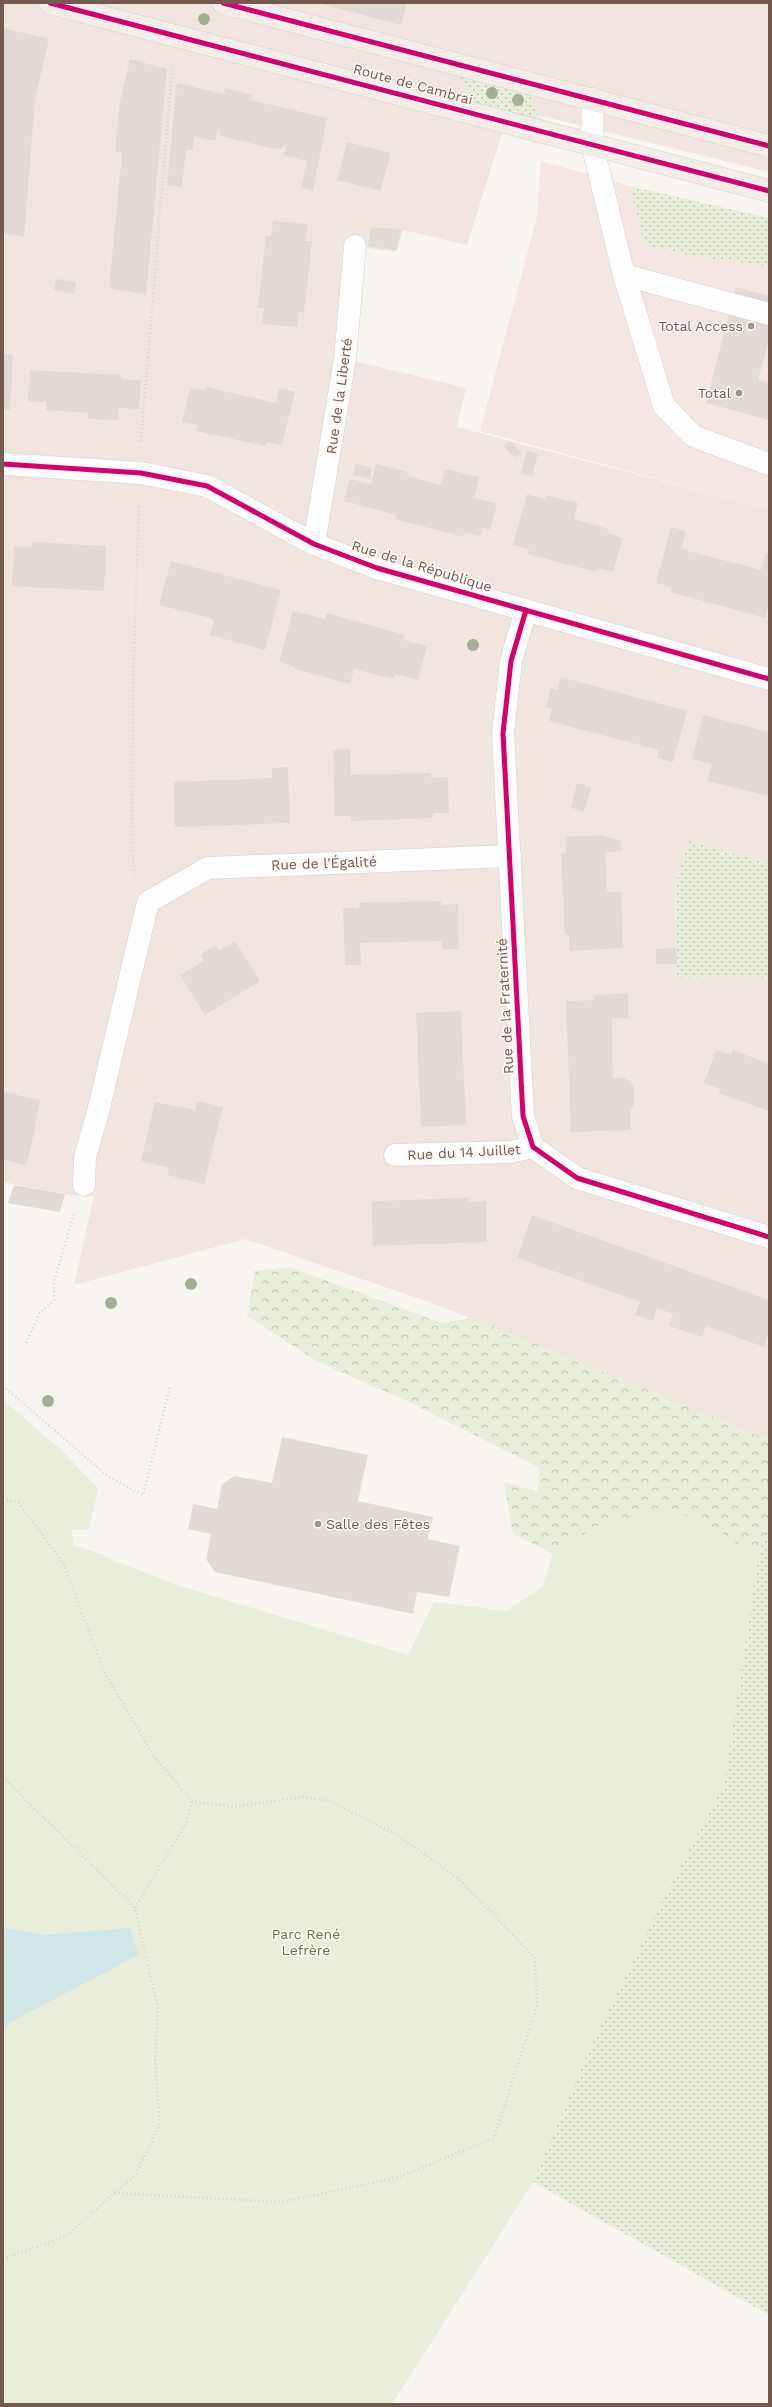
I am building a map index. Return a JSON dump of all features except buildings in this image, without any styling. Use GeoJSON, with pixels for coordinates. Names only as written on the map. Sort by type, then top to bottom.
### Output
{"type":"FeatureCollection","features":[{"type":"Feature","properties":{"kind":"main road","name":"Route de Cambrai"},"geometry":{"type":"LineString","coordinates":[[50,3],[769,191]]}},
{"type":"Feature","properties":{"kind":"main road"},"geometry":{"type":"LineString","coordinates":[[223,3],[769,146]]}},
{"type":"Feature","properties":{"kind":"street"},"geometry":{"type":"LineString","coordinates":[[593,99],[592,144],[624,276],[664,406],[693,436],[769,464]]}},
{"type":"Feature","properties":{"kind":"street","name":"Rue de la Liberté"},"geometry":{"type":"LineString","coordinates":[[314,544],[345,359],[355,246]]}},
{"type":"Feature","properties":{"kind":"street"},"geometry":{"type":"LineString","coordinates":[[624,276],[769,314]]}},
{"type":"Feature","properties":{"kind":"street","name":"Rue de la République"},"geometry":{"type":"LineString","coordinates":[[3,464],[141,473],[207,486],[314,544],[377,568],[769,679]]}},
{"type":"Feature","properties":{"kind":"street","name":"Rue de la Fraternité"},"geometry":{"type":"LineString","coordinates":[[526,610],[512,661],[503,733],[523,1116],[533,1146]]}},
{"type":"Feature","properties":{"kind":"street","name":"Rue de l'Égalité"},"geometry":{"type":"LineString","coordinates":[[84,1185],[85,1156],[100,1104],[148,902],[208,868],[510,856]]}},
{"type":"Feature","properties":{"kind":"street"},"geometry":{"type":"LineString","coordinates":[[533,1146],[577,1178],[769,1237]]}},
{"type":"Feature","properties":{"kind":"street","name":"Rue du 14 Juillet"},"geometry":{"type":"LineString","coordinates":[[395,1155],[510,1152],[533,1146]]}},
{"type":"Feature","properties":{"kind":"path"},"geometry":{"type":"LineString","coordinates":[[26,1343],[38,1314],[54,1300],[54,1281],[84,1185]]}},
{"type":"Feature","properties":{"kind":"path"},"geometry":{"type":"LineString","coordinates":[[3,1386],[109,1477],[143,1495],[170,1387]]}},
{"type":"Feature","properties":{"kind":"path"},"geometry":{"type":"LineString","coordinates":[[3,1498],[19,1503],[63,1563],[104,1671],[153,1755],[192,1801],[233,1807],[303,1797],[330,1801],[397,1835],[459,1879],[535,1958],[537,2005],[494,2138],[399,2177],[282,2202],[115,2193]]}},
{"type":"Feature","properties":{"kind":"path"},"geometry":{"type":"LineString","coordinates":[[3,1777],[135,1908],[142,1931],[158,2009],[155,2063],[160,2125],[136,2174],[66,2236],[3,2259]]}},
{"type":"Feature","properties":{"kind":"path"},"geometry":{"type":"LineString","coordinates":[[135,1908],[186,1823],[192,1801]]}},
{"type":"Feature","properties":{"kind":"shaded area"},"geometry":{"type":"Polygon","coordinates":[[[3,3],[769,3],[769,172],[510,108],[467,245],[403,230],[395,252],[355,246],[346,359],[466,388],[457,427],[769,509],[769,863],[689,841],[675,887],[677,978],[759,977],[769,981],[769,1440],[443,1307],[245,1239],[74,1285],[94,1196],[72,1195],[3,1182],[3,3]]]}},
{"type":"Feature","properties":{"kind":"shaded area"},"geometry":{"type":"Polygon","coordinates":[[[541,161],[630,186],[645,245],[693,256],[754,264],[769,268],[769,509],[480,431],[537,217],[541,161]]]}},
{"type":"Feature","properties":{"kind":"shaded area"},"geometry":{"type":"Polygon","coordinates":[[[3,1928],[44,1935],[130,1928],[138,1955],[9,2023],[3,2030],[3,1928]]]}},
{"type":"Feature","properties":{"kind":"green space"},"geometry":{"type":"Polygon","coordinates":[[[458,74],[528,92],[540,119],[476,105],[458,74]]]}},
{"type":"Feature","properties":{"kind":"green space"},"geometry":{"type":"Polygon","coordinates":[[[630,186],[769,218],[769,268],[754,264],[693,256],[645,245],[630,186]]]}},
{"type":"Feature","properties":{"kind":"green space"},"geometry":{"type":"Polygon","coordinates":[[[689,841],[769,863],[769,981],[759,977],[677,978],[675,887],[689,841]]]}},
{"type":"Feature","properties":{"kind":"green space","name":"Parc René Lefrère"},"geometry":{"type":"Polygon","coordinates":[[[289,1267],[442,1323],[473,1318],[769,1440],[769,1517],[758,1560],[724,1785],[662,1901],[588,2053],[533,2182],[392,2404],[3,2404],[3,2223],[109,1915],[71,1530],[73,1545],[104,1555],[247,1920],[597,1527],[553,1554],[513,1534],[504,1482],[538,1492],[540,1468],[407,1401],[318,1362],[247,1316],[255,1271],[289,1267]]]}},
{"type":"Feature","properties":{"kind":"green space","name":"Parc René Lefrère"},"geometry":{"type":"Polygon","coordinates":[[[3,1400],[60,1449],[98,1488],[89,1529],[72,1530],[73,1545],[180,1586],[408,1655],[434,1602],[506,1611],[542,1587],[553,1554],[597,1526],[667,1507],[719,1530],[758,1560],[724,1785],[662,1901],[588,2053],[533,2182],[392,2404],[3,2404],[3,1400]]]}},
{"type":"Feature","properties":{"kind":"green space"},"geometry":{"type":"Polygon","coordinates":[[[769,1517],[769,2315],[533,2182],[588,2053],[662,1901],[724,1785],[758,1560],[769,1517]]]}},
{"type":"Feature","properties":{"kind":"cycle path"},"geometry":{"type":"LineString","coordinates":[[50,3],[769,191]]}},
{"type":"Feature","properties":{"kind":"cycle path"},"geometry":{"type":"LineString","coordinates":[[223,3],[769,146]]}},
{"type":"Feature","properties":{"kind":"cycle path"},"geometry":{"type":"LineString","coordinates":[[3,464],[141,473],[207,486],[314,544],[377,568],[769,679]]}},
{"type":"Feature","properties":{"kind":"cycle path"},"geometry":{"type":"LineString","coordinates":[[526,610],[511,661],[503,733],[523,1116],[533,1147],[577,1178],[769,1237]]}},
{"type":"Feature","properties":{"kind":"place","name":"Total Access"},"geometry":{"type":"Point","coordinates":[751,326]}},
{"type":"Feature","properties":{"kind":"place","name":"Total"},"geometry":{"type":"Point","coordinates":[739,393]}},
{"type":"Feature","properties":{"kind":"place","name":"Salle des Fêtes"},"geometry":{"type":"Point","coordinates":[318,1524]}}]}
